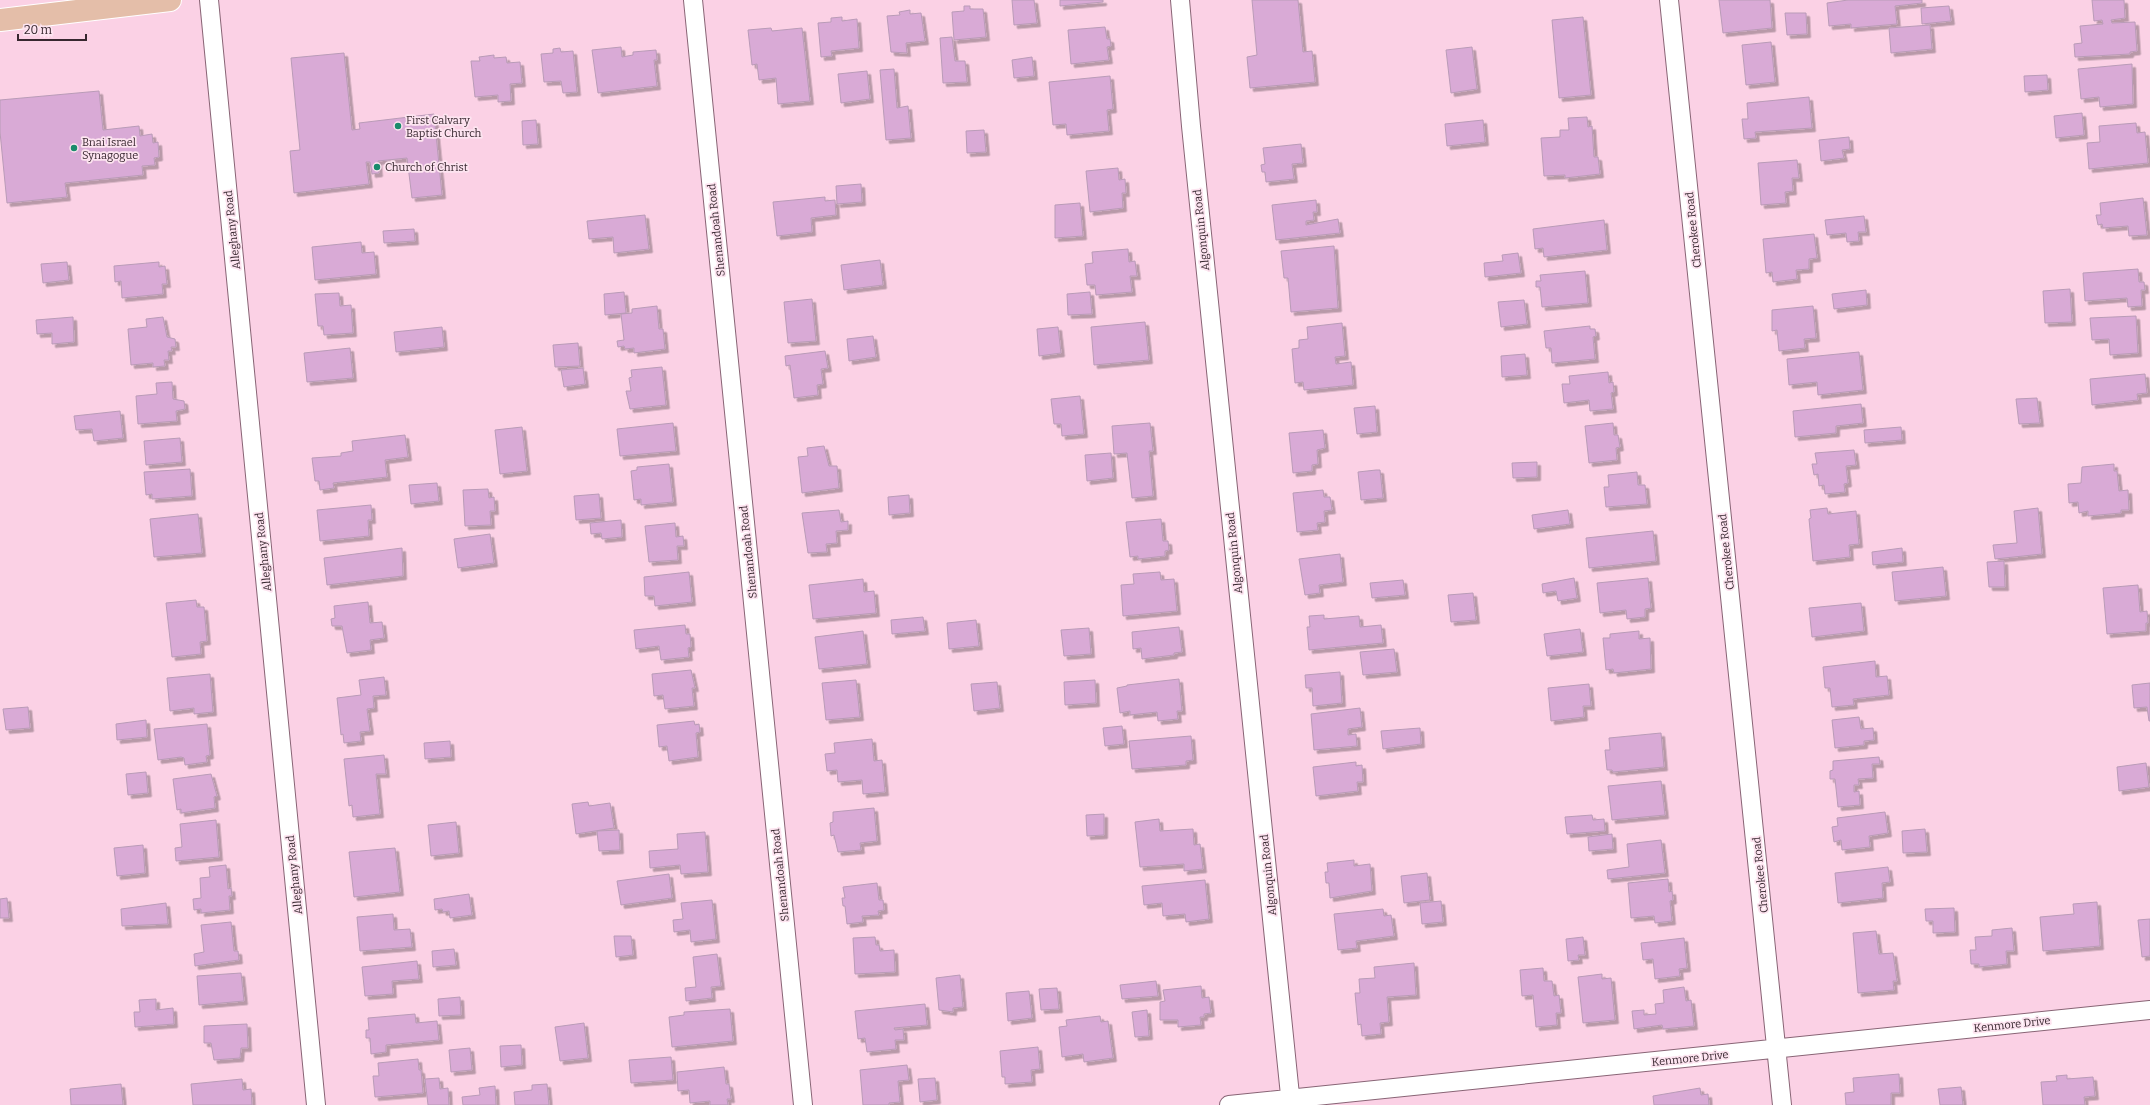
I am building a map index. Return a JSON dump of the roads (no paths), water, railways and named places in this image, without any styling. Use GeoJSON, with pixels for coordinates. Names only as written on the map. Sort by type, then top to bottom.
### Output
{"type":"FeatureCollection","features":[{"type":"Feature","properties":{"kind":"main road"},"geometry":{"type":"LineString","coordinates":[[0,20],[170,0]]}},
{"type":"Feature","properties":{"kind":"street","name":"Alleghany Road"},"geometry":{"type":"LineString","coordinates":[[209,0],[316,1105]]}},
{"type":"Feature","properties":{"kind":"street","name":"Shenandoah Road"},"geometry":{"type":"LineString","coordinates":[[693,0],[803,1105]]}},
{"type":"Feature","properties":{"kind":"street","name":"Algonquin Road"},"geometry":{"type":"LineString","coordinates":[[1180,0],[1191,126],[1291,1102]]}},
{"type":"Feature","properties":{"kind":"street","name":"Cherokee Road"},"geometry":{"type":"LineString","coordinates":[[1669,0],[1778,1050],[1782,1105]]}},
{"type":"Feature","properties":{"kind":"street","name":"Kenmore Drive"},"geometry":{"type":"LineString","coordinates":[[1229,1105],[1291,1102],[2150,1010]]}},
{"type":"Feature","properties":{"kind":"place","name":"First Calvary Baptist Church"},"geometry":{"type":"Point","coordinates":[398,126]}},
{"type":"Feature","properties":{"kind":"place","name":"Bnai Israel Synagogue"},"geometry":{"type":"Point","coordinates":[74,148]}},
{"type":"Feature","properties":{"kind":"place","name":"Church of Christ"},"geometry":{"type":"Point","coordinates":[377,167]}}]}
